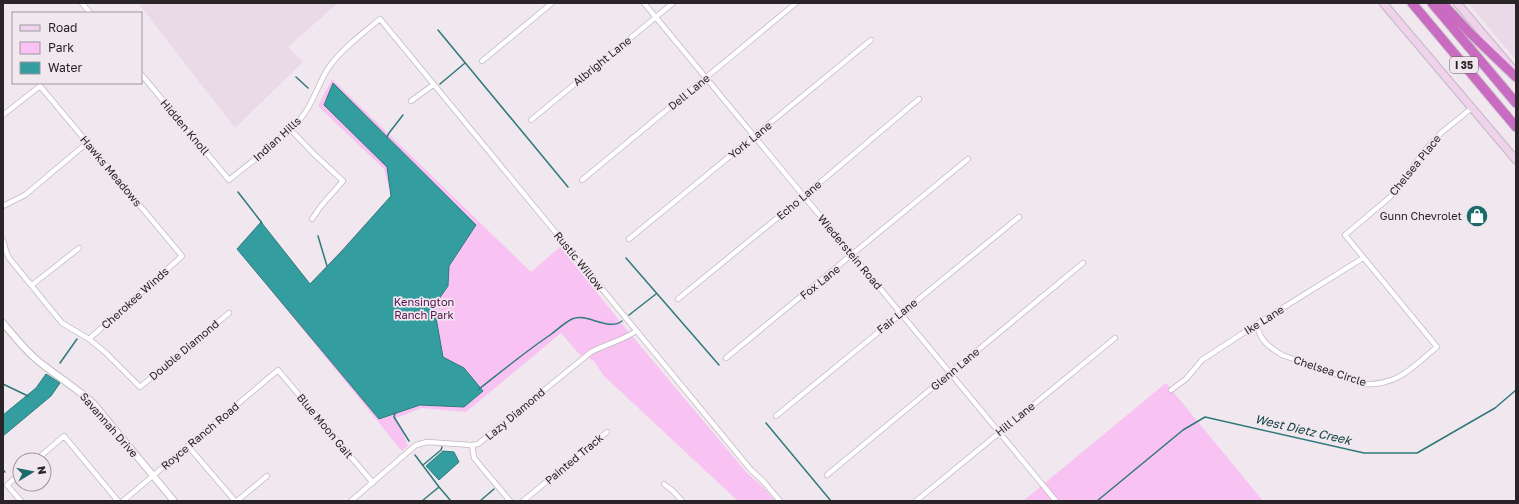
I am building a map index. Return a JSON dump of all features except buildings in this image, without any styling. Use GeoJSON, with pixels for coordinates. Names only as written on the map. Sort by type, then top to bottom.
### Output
{"type":"FeatureCollection","features":[{"type":"Feature","properties":{"kind":"highway","name":"I 35"},"geometry":{"type":"LineString","coordinates":[[1412,3],[1516,127]]}},
{"type":"Feature","properties":{"kind":"highway","name":"I 35"},"geometry":{"type":"LineString","coordinates":[[1432,3],[1516,103]]}},
{"type":"Feature","properties":{"kind":"highway"},"geometry":{"type":"LineString","coordinates":[[1442,3],[1516,78]]}},
{"type":"Feature","properties":{"kind":"main road"},"geometry":{"type":"LineString","coordinates":[[1384,3],[1516,160]]}},
{"type":"Feature","properties":{"kind":"main road"},"geometry":{"type":"LineString","coordinates":[[1457,3],[1516,73]]}},
{"type":"Feature","properties":{"kind":"street"},"geometry":{"type":"LineString","coordinates":[[82,3],[89,12]]}},
{"type":"Feature","properties":{"kind":"street"},"geometry":{"type":"LineString","coordinates":[[482,60],[552,3]]}},
{"type":"Feature","properties":{"kind":"street","name":"Wiederstein Road"},"geometry":{"type":"LineString","coordinates":[[644,3],[1056,501]]}},
{"type":"Feature","properties":{"kind":"street","name":"Albright Lane"},"geometry":{"type":"LineString","coordinates":[[531,120],[673,3]]}},
{"type":"Feature","properties":{"kind":"street","name":"Dell Lane"},"geometry":{"type":"LineString","coordinates":[[582,180],[796,3]]}},
{"type":"Feature","properties":{"kind":"street","name":"Rustic Willow"},"geometry":{"type":"LineString","coordinates":[[380,20],[751,470],[763,481],[780,501]]}},
{"type":"Feature","properties":{"kind":"street","name":"Indian Hills"},"geometry":{"type":"LineString","coordinates":[[229,180],[290,129],[308,108],[328,68],[347,46],[380,20]]}},
{"type":"Feature","properties":{"kind":"street","name":"York Lane"},"geometry":{"type":"LineString","coordinates":[[629,239],[871,40]]}},
{"type":"Feature","properties":{"kind":"street","name":"Hidden Knoll"},"geometry":{"type":"LineString","coordinates":[[142,75],[229,180]]}},
{"type":"Feature","properties":{"kind":"street"},"geometry":{"type":"LineString","coordinates":[[411,100],[433,85]]}},
{"type":"Feature","properties":{"kind":"street","name":"Hawks Meadows"},"geometry":{"type":"LineString","coordinates":[[3,115],[40,86],[49,99],[182,256]]}},
{"type":"Feature","properties":{"kind":"street","name":"Echo Lane"},"geometry":{"type":"LineString","coordinates":[[678,299],[804,196],[919,99]]}},
{"type":"Feature","properties":{"kind":"street","name":"Chelsea Place"},"geometry":{"type":"LineString","coordinates":[[1363,258],[1345,235],[1389,198],[1397,190],[1424,151],[1441,132],[1473,107]]}},
{"type":"Feature","properties":{"kind":"street"},"geometry":{"type":"LineString","coordinates":[[290,129],[343,181],[321,206],[312,219]]}},
{"type":"Feature","properties":{"kind":"street"},"geometry":{"type":"LineString","coordinates":[[3,206],[25,195],[87,143]]}},
{"type":"Feature","properties":{"kind":"street","name":"Fox Lane"},"geometry":{"type":"LineString","coordinates":[[726,358],[968,160]]}},
{"type":"Feature","properties":{"kind":"street","name":"Fair Lane"},"geometry":{"type":"LineString","coordinates":[[776,416],[1019,217]]}},
{"type":"Feature","properties":{"kind":"street"},"geometry":{"type":"LineString","coordinates":[[3,240],[9,258],[62,322],[89,339]]}},
{"type":"Feature","properties":{"kind":"street"},"geometry":{"type":"LineString","coordinates":[[32,285],[79,248]]}},
{"type":"Feature","properties":{"kind":"street","name":"Cherokee Winds"},"geometry":{"type":"LineString","coordinates":[[89,339],[182,256]]}},
{"type":"Feature","properties":{"kind":"street","name":"Chelsea Circle"},"geometry":{"type":"LineString","coordinates":[[1257,324],[1259,334],[1271,348],[1292,359],[1364,384],[1376,385],[1395,380],[1437,347],[1363,258]]}},
{"type":"Feature","properties":{"kind":"street","name":"Ike Lane"},"geometry":{"type":"LineString","coordinates":[[1171,390],[1186,379],[1202,360],[1363,258]]}},
{"type":"Feature","properties":{"kind":"street","name":"Glenn Lane"},"geometry":{"type":"LineString","coordinates":[[827,475],[1083,263]]}},
{"type":"Feature","properties":{"kind":"street","name":"Double Diamond"},"geometry":{"type":"LineString","coordinates":[[89,339],[106,353],[140,387],[228,313]]}},
{"type":"Feature","properties":{"kind":"street","name":"Savannah Drive"},"geometry":{"type":"LineString","coordinates":[[3,323],[21,345],[36,359],[78,389],[93,403],[174,501]]}},
{"type":"Feature","properties":{"kind":"street","name":"Lazy Diamond"},"geometry":{"type":"LineString","coordinates":[[351,501],[416,445],[427,442],[472,445],[478,444],[591,352],[626,338],[636,331]]}},
{"type":"Feature","properties":{"kind":"street","name":"Hill Lane"},"geometry":{"type":"LineString","coordinates":[[916,501],[1114,338]]}},
{"type":"Feature","properties":{"kind":"street","name":"Royce Ranch Road"},"geometry":{"type":"LineString","coordinates":[[123,501],[278,370]]}},
{"type":"Feature","properties":{"kind":"street","name":"Blue Moon Gait"},"geometry":{"type":"LineString","coordinates":[[278,370],[372,483]]}},
{"type":"Feature","properties":{"kind":"street","name":"Painted Track"},"geometry":{"type":"LineString","coordinates":[[523,501],[607,432]]}},
{"type":"Feature","properties":{"kind":"street"},"geometry":{"type":"LineString","coordinates":[[45,452],[64,436],[118,501]]}},
{"type":"Feature","properties":{"kind":"street"},"geometry":{"type":"LineString","coordinates":[[472,445],[474,458],[510,501]]}},
{"type":"Feature","properties":{"kind":"street"},"geometry":{"type":"LineString","coordinates":[[188,446],[236,501],[267,476]]}},
{"type":"Feature","properties":{"kind":"street"},"geometry":{"type":"LineString","coordinates":[[12,481],[7,485],[12,491]]}},
{"type":"Feature","properties":{"kind":"street"},"geometry":{"type":"LineString","coordinates":[[664,484],[682,501]]}},
{"type":"Feature","properties":{"kind":"street"},"geometry":{"type":"LineString","coordinates":[[13,492],[21,501]]}},
{"type":"Feature","properties":{"kind":"shaded area"},"geometry":{"type":"Polygon","coordinates":[[[138,3],[338,3],[288,47],[303,62],[235,128],[138,3]]]}},
{"type":"Feature","properties":{"kind":"shaded area"},"geometry":{"type":"Polygon","coordinates":[[[1468,3],[1516,3],[1516,60],[1468,3]]]}},
{"type":"Feature","properties":{"kind":"green space","name":"Kensington Ranch Park"},"geometry":{"type":"Polygon","coordinates":[[[332,79],[531,272],[560,247],[627,330],[747,473],[762,486],[775,501],[738,501],[604,376],[593,360],[580,355],[561,333],[466,412],[422,408],[396,418],[408,446],[402,451],[237,249],[261,222],[310,284],[391,196],[384,169],[318,106],[332,79]]]}},
{"type":"Feature","properties":{"kind":"green space"},"geometry":{"type":"Polygon","coordinates":[[[1166,383],[1263,501],[1023,501],[1166,383]]]}},
{"type":"Feature","properties":{"kind":"water"},"geometry":{"type":"Polygon","coordinates":[[[333,83],[476,225],[449,266],[448,286],[434,306],[443,357],[464,368],[483,391],[464,407],[420,405],[379,419],[237,249],[261,222],[310,284],[391,196],[387,167],[324,105],[333,83]]]}},
{"type":"Feature","properties":{"kind":"water"},"geometry":{"type":"Polygon","coordinates":[[[46,374],[60,383],[51,396],[3,436],[3,415],[36,388],[46,374]]]}},
{"type":"Feature","properties":{"kind":"water"},"geometry":{"type":"Polygon","coordinates":[[[443,451],[454,452],[459,462],[439,480],[426,466],[443,451]]]}},
{"type":"Feature","properties":{"kind":"waterway"},"geometry":{"type":"LineString","coordinates":[[438,30],[568,187]]}},
{"type":"Feature","properties":{"kind":"waterway"},"geometry":{"type":"LineString","coordinates":[[440,84],[465,63]]}},
{"type":"Feature","properties":{"kind":"waterway"},"geometry":{"type":"LineString","coordinates":[[296,77],[308,88]]}},
{"type":"Feature","properties":{"kind":"waterway"},"geometry":{"type":"LineString","coordinates":[[387,137],[403,115]]}},
{"type":"Feature","properties":{"kind":"waterway"},"geometry":{"type":"LineString","coordinates":[[238,192],[262,223]]}},
{"type":"Feature","properties":{"kind":"waterway"},"geometry":{"type":"LineString","coordinates":[[318,236],[327,266]]}},
{"type":"Feature","properties":{"kind":"waterway"},"geometry":{"type":"LineString","coordinates":[[626,258],[719,365]]}},
{"type":"Feature","properties":{"kind":"waterway"},"geometry":{"type":"LineString","coordinates":[[629,315],[656,294]]}},
{"type":"Feature","properties":{"kind":"waterway"},"geometry":{"type":"LineString","coordinates":[[479,389],[572,319],[584,318],[610,324],[616,324],[622,321]]}},
{"type":"Feature","properties":{"kind":"waterway"},"geometry":{"type":"LineString","coordinates":[[60,363],[77,339]]}},
{"type":"Feature","properties":{"kind":"waterway"},"geometry":{"type":"LineString","coordinates":[[3,384],[28,396]]}},
{"type":"Feature","properties":{"kind":"waterway","name":"West Dietz Creek"},"geometry":{"type":"LineString","coordinates":[[1097,501],[1183,430],[1205,417],[1364,453],[1417,453],[1495,408],[1516,390]]}},
{"type":"Feature","properties":{"kind":"waterway"},"geometry":{"type":"LineString","coordinates":[[395,413],[394,417],[409,441]]}},
{"type":"Feature","properties":{"kind":"waterway"},"geometry":{"type":"LineString","coordinates":[[766,423],[831,501]]}},
{"type":"Feature","properties":{"kind":"waterway"},"geometry":{"type":"LineString","coordinates":[[423,465],[441,450],[442,447]]}},
{"type":"Feature","properties":{"kind":"waterway"},"geometry":{"type":"LineString","coordinates":[[415,455],[439,487],[422,501]]}},
{"type":"Feature","properties":{"kind":"waterway"},"geometry":{"type":"LineString","coordinates":[[439,487],[451,501]]}},
{"type":"Feature","properties":{"kind":"waterway"},"geometry":{"type":"LineString","coordinates":[[480,501],[494,489]]}},
{"type":"Feature","properties":{"kind":"place","name":"Gunn Chevrolet"},"geometry":{"type":"Point","coordinates":[1477,216]}}]}
